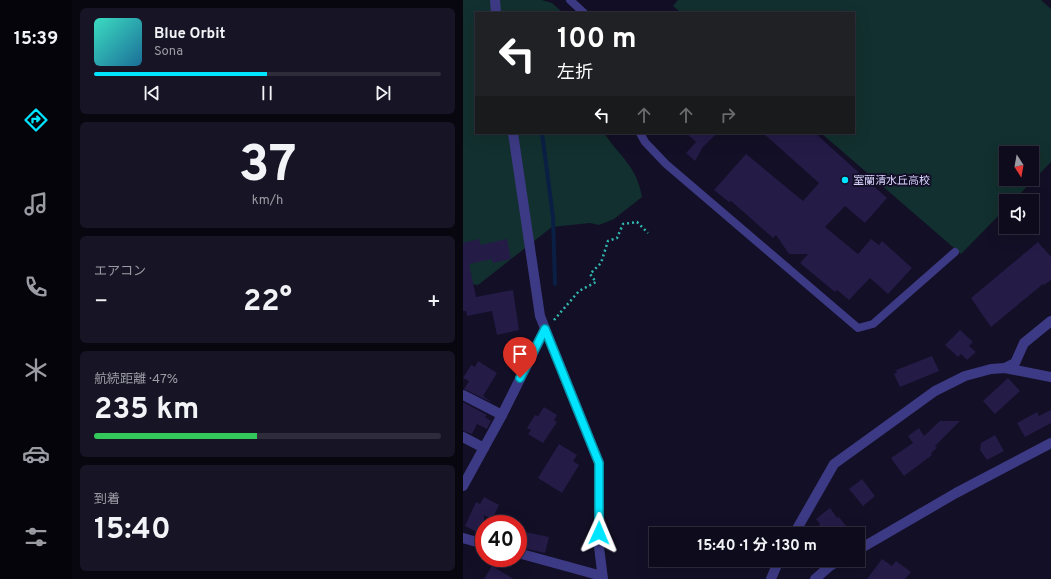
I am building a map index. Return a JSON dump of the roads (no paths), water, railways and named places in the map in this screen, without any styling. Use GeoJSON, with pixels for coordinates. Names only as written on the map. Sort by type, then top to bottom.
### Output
{"type":"FeatureCollection","features":[{"type":"Feature","properties":{"kind":"street"},"geometry":{"type":"LineString","coordinates":[[495,0],[495,12]]}},
{"type":"Feature","properties":{"kind":"street"},"geometry":{"type":"LineString","coordinates":[[513,134],[540,316],[599,463],[599,547],[602,578],[527,556]]}},
{"type":"Feature","properties":{"kind":"street"},"geometry":{"type":"LineString","coordinates":[[1005,368],[1015,363],[1024,343],[1051,321]]}},
{"type":"Feature","properties":{"kind":"street"},"geometry":{"type":"LineString","coordinates":[[463,486],[502,415],[545,329]]}},
{"type":"Feature","properties":{"kind":"street"},"geometry":{"type":"LineString","coordinates":[[797,527],[834,464],[935,391],[965,376],[991,369],[1005,368],[1051,377]]}},
{"type":"Feature","properties":{"kind":"street"},"geometry":{"type":"LineString","coordinates":[[463,395],[502,415]]}},
{"type":"Feature","properties":{"kind":"street"},"geometry":{"type":"LineString","coordinates":[[463,436],[484,448]]}},
{"type":"Feature","properties":{"kind":"street"},"geometry":{"type":"LineString","coordinates":[[865,546],[956,493],[1051,442]]}},
{"type":"Feature","properties":{"kind":"street"},"geometry":{"type":"LineString","coordinates":[[463,538],[475,541]]}},
{"type":"Feature","properties":{"kind":"street"},"geometry":{"type":"LineString","coordinates":[[771,579],[776,567]]}},
{"type":"Feature","properties":{"kind":"street"},"geometry":{"type":"LineString","coordinates":[[815,579],[829,567]]}},
{"type":"Feature","properties":{"kind":"lane"},"geometry":{"type":"LineString","coordinates":[[569,0],[583,12]]}},
{"type":"Feature","properties":{"kind":"lane"},"geometry":{"type":"LineString","coordinates":[[641,134],[645,142],[666,164],[858,328],[873,324],[955,252]]}},
{"type":"Feature","properties":{"kind":"waterway"},"geometry":{"type":"LineString","coordinates":[[542,134],[553,217],[555,284]]}},
{"type":"Feature","properties":{"kind":"place","name":"室蘭清水丘高校"},"geometry":{"type":"Point","coordinates":[845,180]}}]}
